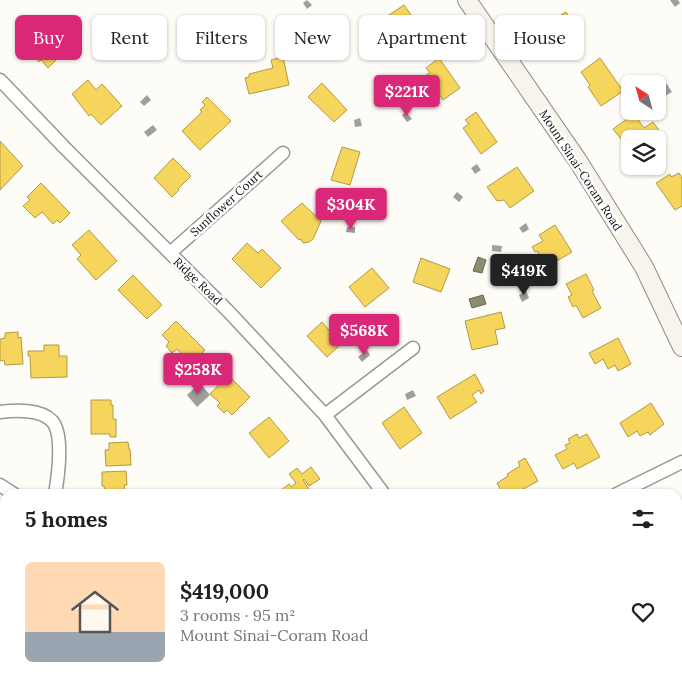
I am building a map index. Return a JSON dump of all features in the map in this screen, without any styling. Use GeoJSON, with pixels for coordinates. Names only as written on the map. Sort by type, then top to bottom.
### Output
{"type":"FeatureCollection","features":[{"type":"Feature","properties":{"kind":"main road","name":"Mount Sinai-Coram Road"},"geometry":{"type":"LineString","coordinates":[[467,0],[578,161],[644,267],[682,347]]}},
{"type":"Feature","properties":{"kind":"street","name":"Ridge Road"},"geometry":{"type":"LineString","coordinates":[[0,80],[64,147],[229,312],[325,415],[380,489]]}},
{"type":"Feature","properties":{"kind":"street","name":"Sunflower Court"},"geometry":{"type":"LineString","coordinates":[[170,254],[283,153]]}},
{"type":"Feature","properties":{"kind":"street"},"geometry":{"type":"LineString","coordinates":[[325,415],[413,348]]}},
{"type":"Feature","properties":{"kind":"street"},"geometry":{"type":"LineString","coordinates":[[0,412],[33,412],[53,421],[57,431],[59,459],[56,489]]}},
{"type":"Feature","properties":{"kind":"street"},"geometry":{"type":"LineString","coordinates":[[627,489],[682,462]]}},
{"type":"Feature","properties":{"kind":"building: Homes"},"geometry":{"type":"Polygon","coordinates":[[[404,5],[411,15],[389,15],[404,5]]]}},
{"type":"Feature","properties":{"kind":"building: Homes"},"geometry":{"type":"Polygon","coordinates":[[[600,58],[621,88],[621,92],[601,106],[588,87],[590,85],[581,72],[600,58]]]}},
{"type":"Feature","properties":{"kind":"building: Homes"},"geometry":{"type":"Polygon","coordinates":[[[41,60],[56,60],[48,68],[41,60]]]}},
{"type":"Feature","properties":{"kind":"building: Homes"},"geometry":{"type":"Polygon","coordinates":[[[271,60],[284,60],[289,85],[249,94],[245,78],[249,77],[249,74],[273,68],[271,60]]]}},
{"type":"Feature","properties":{"kind":"building: Homes"},"geometry":{"type":"Polygon","coordinates":[[[436,60],[440,60],[460,88],[443,100],[426,75],[430,73],[426,68],[436,60]]]}},
{"type":"Feature","properties":{"kind":"building: Homes"},"geometry":{"type":"Polygon","coordinates":[[[88,80],[96,90],[102,84],[122,106],[101,125],[91,114],[89,116],[72,94],[88,80]]]}},
{"type":"Feature","properties":{"kind":"building: Homes"},"geometry":{"type":"Polygon","coordinates":[[[322,83],[347,110],[334,122],[308,97],[322,83]]]}},
{"type":"Feature","properties":{"kind":"building: Homes"},"geometry":{"type":"Polygon","coordinates":[[[207,97],[231,121],[200,150],[182,131],[202,112],[200,110],[205,105],[202,102],[207,97]]]}},
{"type":"Feature","properties":{"kind":"building: Homes"},"geometry":{"type":"Polygon","coordinates":[[[476,112],[497,142],[481,154],[463,128],[469,124],[465,120],[476,112]]]}},
{"type":"Feature","properties":{"kind":"building: Homes"},"geometry":{"type":"Polygon","coordinates":[[[626,120],[638,120],[644,128],[653,122],[659,130],[621,130],[621,139],[613,129],[626,120]]]}},
{"type":"Feature","properties":{"kind":"building: Homes"},"geometry":{"type":"Polygon","coordinates":[[[0,141],[23,166],[0,190],[0,141]]]}},
{"type":"Feature","properties":{"kind":"building: Homes"},"geometry":{"type":"Polygon","coordinates":[[[342,147],[360,152],[350,185],[331,180],[342,147]]]}},
{"type":"Feature","properties":{"kind":"building: Homes"},"geometry":{"type":"Polygon","coordinates":[[[173,158],[191,176],[172,197],[154,178],[173,158]]]}},
{"type":"Feature","properties":{"kind":"building: Homes"},"geometry":{"type":"Polygon","coordinates":[[[517,167],[534,191],[510,208],[504,200],[497,201],[487,187],[517,167]]]}},
{"type":"Feature","properties":{"kind":"building: Homes"},"geometry":{"type":"Polygon","coordinates":[[[679,173],[682,178],[682,206],[675,210],[656,183],[670,174],[671,177],[679,173]]]}},
{"type":"Feature","properties":{"kind":"building: Homes"},"geometry":{"type":"Polygon","coordinates":[[[41,183],[70,213],[60,223],[57,220],[53,224],[42,212],[35,218],[23,206],[30,200],[27,197],[41,183]]]}},
{"type":"Feature","properties":{"kind":"building: Homes"},"geometry":{"type":"Polygon","coordinates":[[[302,203],[321,221],[313,239],[303,243],[281,221],[302,203]]]}},
{"type":"Feature","properties":{"kind":"building: Homes"},"geometry":{"type":"Polygon","coordinates":[[[555,225],[572,252],[555,262],[550,254],[542,259],[532,247],[543,241],[539,235],[555,225]]]}},
{"type":"Feature","properties":{"kind":"building: Homes"},"geometry":{"type":"Polygon","coordinates":[[[89,230],[117,261],[96,280],[77,259],[81,255],[72,245],[89,230]]]}},
{"type":"Feature","properties":{"kind":"building: Homes"},"geometry":{"type":"Polygon","coordinates":[[[247,243],[258,253],[262,249],[281,268],[261,288],[232,259],[247,243]]]}},
{"type":"Feature","properties":{"kind":"building: Homes"},"geometry":{"type":"Polygon","coordinates":[[[421,258],[450,269],[441,292],[413,282],[421,258]]]}},
{"type":"Feature","properties":{"kind":"building: Homes"},"geometry":{"type":"Polygon","coordinates":[[[372,268],[389,288],[365,307],[349,287],[372,268]]]}},
{"type":"Feature","properties":{"kind":"building: Homes"},"geometry":{"type":"Polygon","coordinates":[[[586,274],[601,308],[583,318],[576,305],[573,307],[568,297],[572,295],[566,284],[586,274]]]}},
{"type":"Feature","properties":{"kind":"building: Homes"},"geometry":{"type":"Polygon","coordinates":[[[133,275],[162,305],[147,319],[118,290],[133,275]]]}},
{"type":"Feature","properties":{"kind":"building: Homes"},"geometry":{"type":"Polygon","coordinates":[[[501,312],[505,328],[495,330],[498,344],[472,350],[465,321],[501,312]]]}},
{"type":"Feature","properties":{"kind":"building: Homes"},"geometry":{"type":"Polygon","coordinates":[[[176,321],[205,350],[191,364],[177,349],[172,353],[166,346],[169,342],[162,335],[176,321]]]}},
{"type":"Feature","properties":{"kind":"building: Homes"},"geometry":{"type":"Polygon","coordinates":[[[322,322],[341,344],[327,357],[307,336],[322,322]]]}},
{"type":"Feature","properties":{"kind":"building: Homes"},"geometry":{"type":"Polygon","coordinates":[[[18,332],[18,338],[21,337],[23,364],[5,365],[4,360],[0,361],[0,339],[5,338],[5,333],[18,332]]]}},
{"type":"Feature","properties":{"kind":"building: Homes"},"geometry":{"type":"Polygon","coordinates":[[[618,338],[631,364],[618,371],[615,365],[608,369],[603,359],[595,364],[589,353],[618,338]]]}},
{"type":"Feature","properties":{"kind":"building: Homes"},"geometry":{"type":"Polygon","coordinates":[[[44,345],[59,345],[59,356],[67,356],[67,377],[31,378],[28,351],[44,351],[44,345]]]}},
{"type":"Feature","properties":{"kind":"building: Homes"},"geometry":{"type":"Polygon","coordinates":[[[475,374],[484,391],[481,394],[479,390],[472,395],[477,402],[450,419],[437,397],[475,374]]]}},
{"type":"Feature","properties":{"kind":"building: Homes"},"geometry":{"type":"Polygon","coordinates":[[[228,375],[250,397],[232,415],[227,410],[224,413],[217,406],[220,403],[210,394],[228,375]]]}},
{"type":"Feature","properties":{"kind":"building: Homes"},"geometry":{"type":"Polygon","coordinates":[[[91,400],[111,400],[113,419],[116,419],[116,437],[110,437],[110,434],[91,434],[91,400]]]}},
{"type":"Feature","properties":{"kind":"building: Homes"},"geometry":{"type":"Polygon","coordinates":[[[651,403],[664,424],[650,435],[648,432],[640,436],[637,431],[628,437],[620,423],[651,403]]]}},
{"type":"Feature","properties":{"kind":"building: Homes"},"geometry":{"type":"Polygon","coordinates":[[[404,407],[422,433],[400,449],[382,423],[404,407]]]}},
{"type":"Feature","properties":{"kind":"building: Homes"},"geometry":{"type":"Polygon","coordinates":[[[269,417],[289,441],[269,458],[249,433],[269,417]]]}},
{"type":"Feature","properties":{"kind":"building: Homes"},"geometry":{"type":"Polygon","coordinates":[[[577,434],[579,438],[587,434],[600,457],[577,469],[574,463],[563,469],[555,455],[567,449],[565,445],[570,443],[568,439],[577,434]]]}},
{"type":"Feature","properties":{"kind":"building: Homes"},"geometry":{"type":"Polygon","coordinates":[[[128,442],[131,465],[106,466],[105,450],[109,450],[109,443],[128,442]]]}},
{"type":"Feature","properties":{"kind":"building: Homes"},"geometry":{"type":"Polygon","coordinates":[[[525,458],[538,481],[523,489],[500,489],[497,483],[520,466],[518,462],[525,458]]]}},
{"type":"Feature","properties":{"kind":"building: Homes"},"geometry":{"type":"Polygon","coordinates":[[[311,467],[320,479],[309,486],[304,479],[309,489],[282,489],[289,484],[291,487],[296,483],[289,474],[297,468],[302,474],[311,467]]]}},
{"type":"Feature","properties":{"kind":"building: Homes"},"geometry":{"type":"Polygon","coordinates":[[[126,471],[127,485],[124,485],[125,489],[104,489],[104,486],[102,486],[102,472],[126,471]]]}},
{"type":"Feature","properties":{"kind":"building: Industry"},"geometry":{"type":"Polygon","coordinates":[[[478,257],[486,260],[482,273],[473,271],[478,257]]]}},
{"type":"Feature","properties":{"kind":"building: Industry"},"geometry":{"type":"Polygon","coordinates":[[[483,295],[486,304],[472,308],[469,299],[483,295]]]}},
{"type":"Feature","properties":{"kind":"building: Other"},"geometry":{"type":"Polygon","coordinates":[[[307,0],[312,5],[307,9],[303,3],[307,0]]]}},
{"type":"Feature","properties":{"kind":"building: Other"},"geometry":{"type":"Polygon","coordinates":[[[670,0],[678,0],[680,3],[675,7],[670,0]]]}},
{"type":"Feature","properties":{"kind":"building: Other"},"geometry":{"type":"Polygon","coordinates":[[[666,83],[672,92],[666,95],[666,83]]]}},
{"type":"Feature","properties":{"kind":"building: Other"},"geometry":{"type":"Polygon","coordinates":[[[147,95],[151,100],[144,106],[140,102],[147,95]]]}},
{"type":"Feature","properties":{"kind":"building: Other"},"geometry":{"type":"Polygon","coordinates":[[[406,112],[412,119],[407,122],[402,115],[406,112]]]}},
{"type":"Feature","properties":{"kind":"building: Other"},"geometry":{"type":"Polygon","coordinates":[[[360,118],[362,126],[355,127],[354,120],[360,118]]]}},
{"type":"Feature","properties":{"kind":"building: Other"},"geometry":{"type":"Polygon","coordinates":[[[153,125],[157,130],[148,137],[144,132],[153,125]]]}},
{"type":"Feature","properties":{"kind":"building: Other"},"geometry":{"type":"Polygon","coordinates":[[[477,164],[481,170],[475,174],[471,168],[477,164]]]}},
{"type":"Feature","properties":{"kind":"building: Other"},"geometry":{"type":"Polygon","coordinates":[[[457,192],[463,197],[459,202],[453,197],[457,192]]]}},
{"type":"Feature","properties":{"kind":"building: Other"},"geometry":{"type":"Polygon","coordinates":[[[526,223],[529,229],[523,233],[519,228],[526,223]]]}},
{"type":"Feature","properties":{"kind":"building: Other"},"geometry":{"type":"Polygon","coordinates":[[[347,227],[355,227],[355,233],[346,232],[347,227]]]}},
{"type":"Feature","properties":{"kind":"building: Other"},"geometry":{"type":"Polygon","coordinates":[[[492,245],[502,246],[501,252],[492,251],[492,245]]]}},
{"type":"Feature","properties":{"kind":"building: Other"},"geometry":{"type":"Polygon","coordinates":[[[526,291],[529,298],[522,302],[519,295],[526,291]]]}},
{"type":"Feature","properties":{"kind":"building: Other"},"geometry":{"type":"Polygon","coordinates":[[[367,350],[370,355],[362,362],[358,357],[367,350]]]}},
{"type":"Feature","properties":{"kind":"building: Other"},"geometry":{"type":"Polygon","coordinates":[[[200,383],[210,395],[197,407],[187,395],[200,383]]]}},
{"type":"Feature","properties":{"kind":"building: Other"},"geometry":{"type":"Polygon","coordinates":[[[413,390],[416,396],[407,400],[405,394],[413,390]]]}}]}
